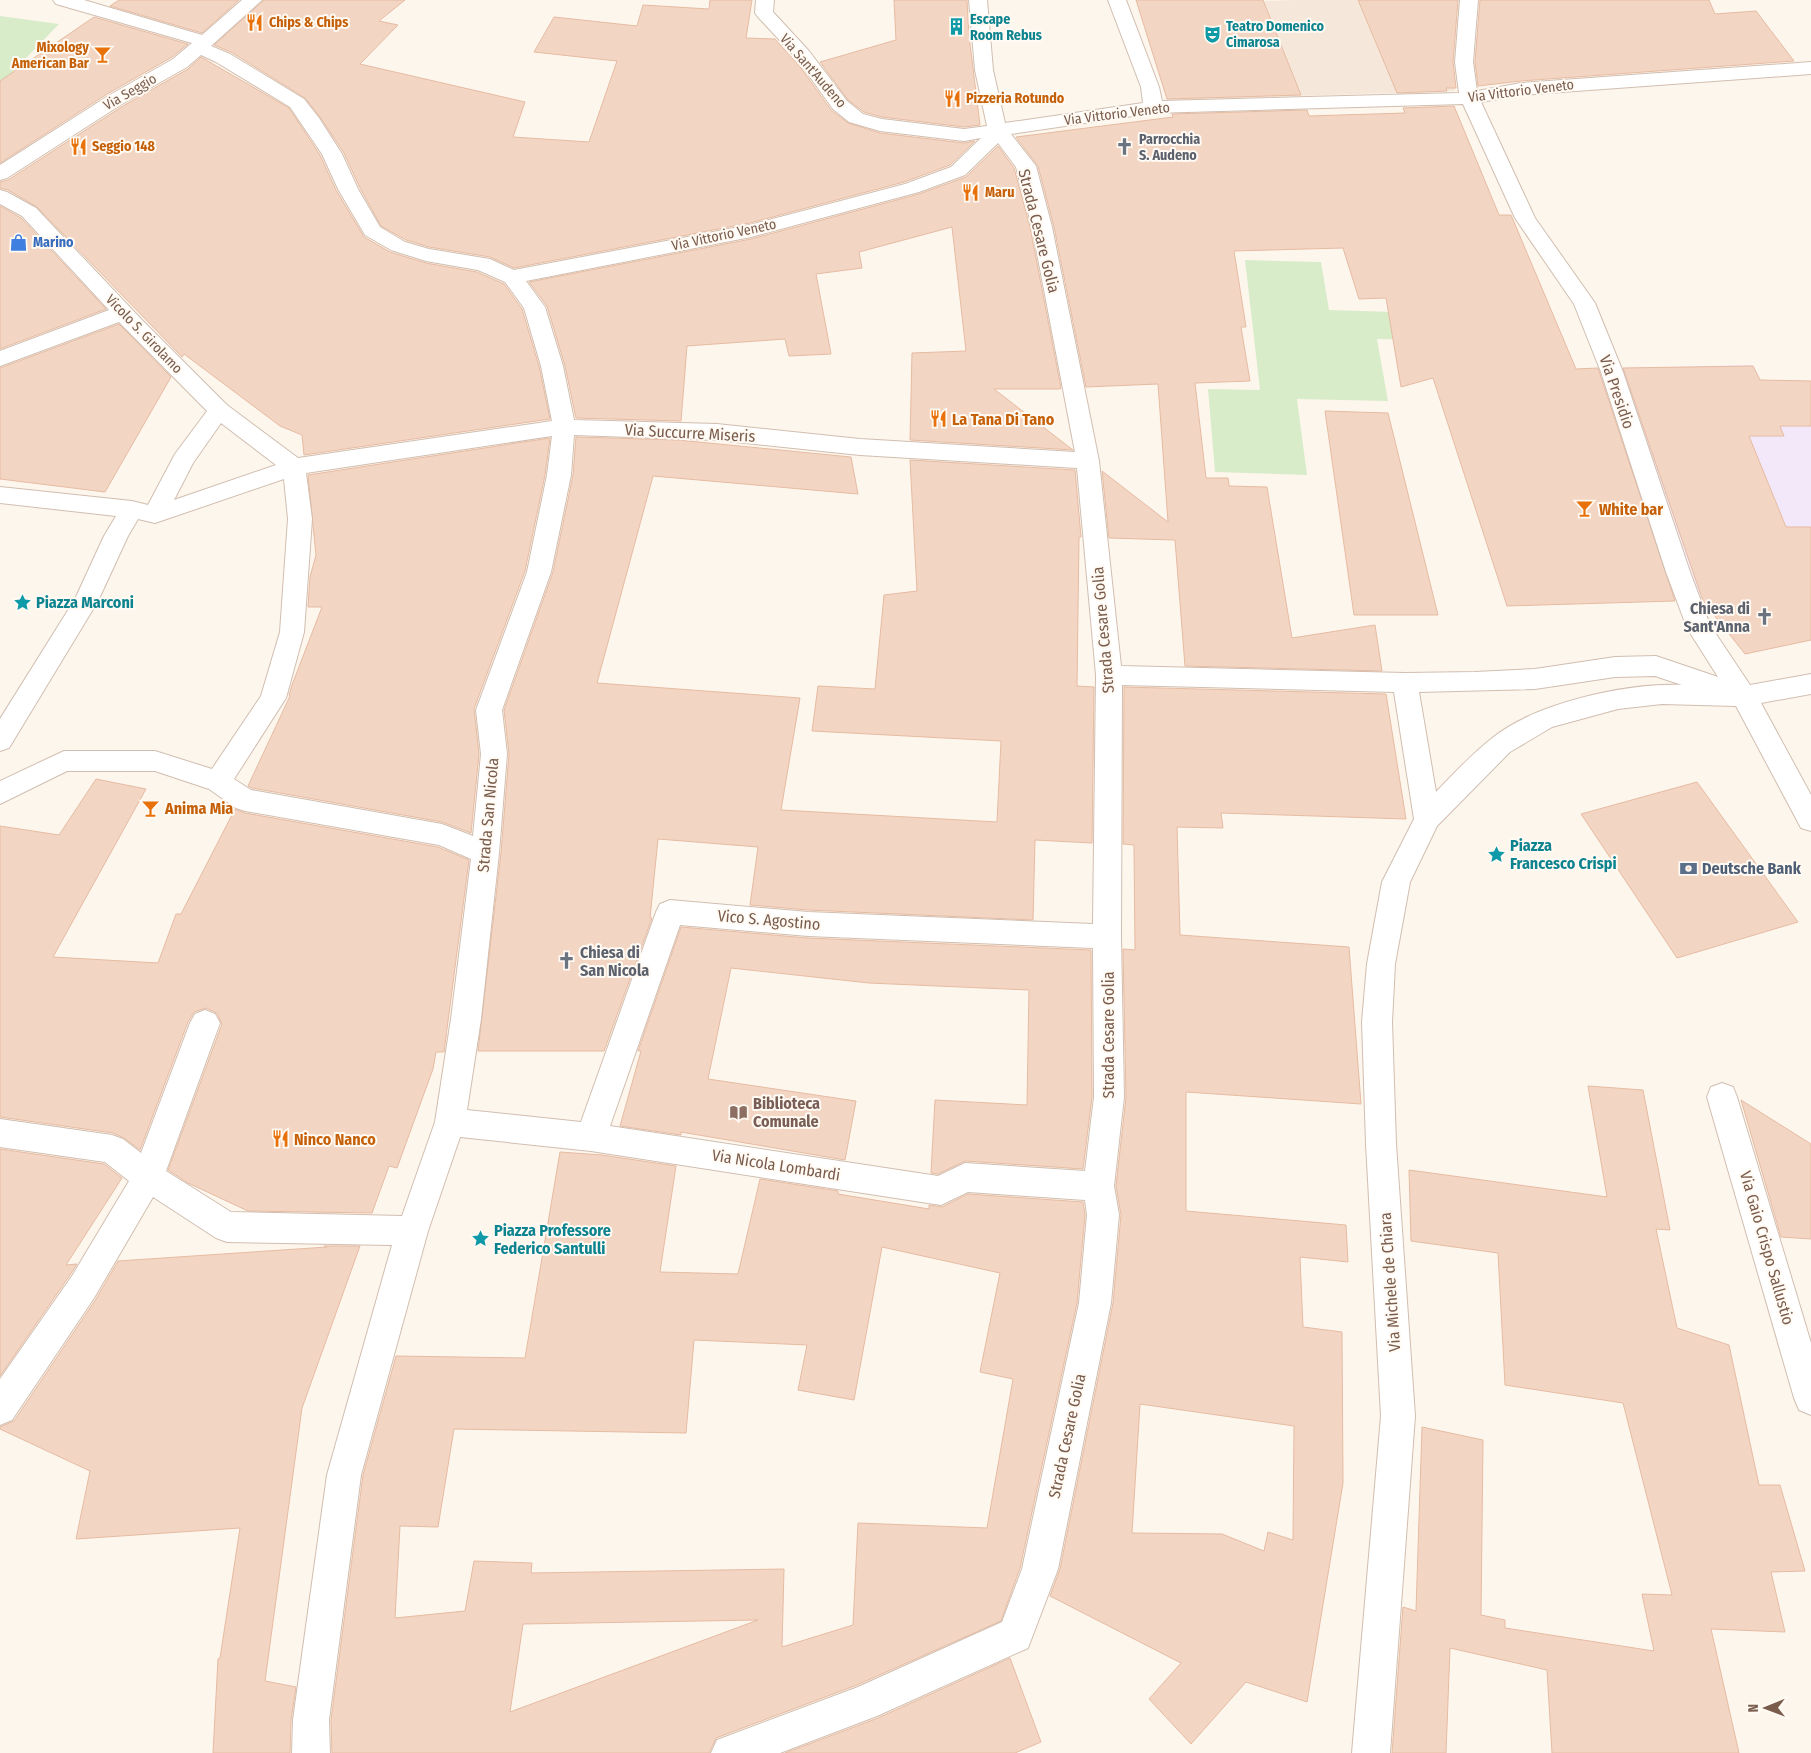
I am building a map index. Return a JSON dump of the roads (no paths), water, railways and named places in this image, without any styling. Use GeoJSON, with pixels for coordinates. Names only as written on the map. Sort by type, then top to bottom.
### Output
{"type":"FeatureCollection","features":[{"type":"Feature","properties":{"kind":"street"},"geometry":{"type":"LineString","coordinates":[[62,0],[96,8],[202,44],[297,103],[312,122],[332,154],[348,189],[372,231],[408,249],[426,255],[484,264],[512,277]]}},
{"type":"Feature","properties":{"kind":"street","name":"Via Seggio"},"geometry":{"type":"LineString","coordinates":[[0,174],[114,100],[180,63],[253,0]]}},
{"type":"Feature","properties":{"kind":"street","name":"Via Sant'Audeno"},"geometry":{"type":"LineString","coordinates":[[765,0],[764,13],[803,55],[840,105],[856,118],[880,125],[964,135],[999,131]]}},
{"type":"Feature","properties":{"kind":"street","name":"Strada Cesare Golia"},"geometry":{"type":"LineString","coordinates":[[730,1753],[864,1703],[1015,1635],[1040,1568],[1095,1303],[1103,1215],[1099,1186],[1109,1097],[1107,937],[1109,675],[1088,461],[1042,227],[1026,166],[999,131],[994,120],[984,70],[978,0]]}},
{"type":"Feature","properties":{"kind":"street"},"geometry":{"type":"LineString","coordinates":[[1117,0],[1150,87],[1152,107]]}},
{"type":"Feature","properties":{"kind":"street","name":"Via Presidio"},"geometry":{"type":"LineString","coordinates":[[1469,0],[1464,58],[1465,84],[1470,98],[1525,218],[1584,303],[1612,372],[1678,572],[1699,628],[1744,696],[1811,820]]}},
{"type":"Feature","properties":{"kind":"street","name":"Via Vittorio Veneto"},"geometry":{"type":"LineString","coordinates":[[512,277],[751,231],[912,188],[958,171],[974,158],[999,131],[1152,107],[1470,98],[1521,89],[1811,68]]}},
{"type":"Feature","properties":{"kind":"street","name":"Vicolo S. Girolamo"},"geometry":{"type":"LineString","coordinates":[[0,196],[29,212],[122,313],[219,410],[294,467]]}},
{"type":"Feature","properties":{"kind":"street","name":"Strada San Nicola"},"geometry":{"type":"LineString","coordinates":[[311,1753],[311,1720],[344,1475],[412,1231],[450,1122],[466,1019],[485,853],[494,754],[489,710],[539,572],[559,475],[564,427],[552,366],[534,307],[512,277]]}},
{"type":"Feature","properties":{"kind":"street"},"geometry":{"type":"LineString","coordinates":[[0,359],[122,313]]}},
{"type":"Feature","properties":{"kind":"street"},"geometry":{"type":"LineString","coordinates":[[0,495],[132,509],[155,515],[183,460],[219,410]]}},
{"type":"Feature","properties":{"kind":"street","name":"Via Succurre Miseris"},"geometry":{"type":"LineString","coordinates":[[155,515],[294,467],[564,427],[717,432],[860,447],[1088,461]]}},
{"type":"Feature","properties":{"kind":"street"},"geometry":{"type":"LineString","coordinates":[[218,782],[273,698],[292,632],[300,519],[294,467]]}},
{"type":"Feature","properties":{"kind":"street"},"geometry":{"type":"LineString","coordinates":[[0,740],[86,601],[116,536],[132,509]]}},
{"type":"Feature","properties":{"kind":"street"},"geometry":{"type":"LineString","coordinates":[[1109,675],[1405,683],[1536,680],[1615,667],[1656,666],[1744,696],[1811,684]]}},
{"type":"Feature","properties":{"kind":"street"},"geometry":{"type":"LineString","coordinates":[[1405,683],[1427,819]]}},
{"type":"Feature","properties":{"kind":"street","name":"Via Michele de Chiara"},"geometry":{"type":"LineString","coordinates":[[1371,1753],[1398,1416],[1381,1144],[1377,1022],[1381,964],[1396,882],[1427,819],[1501,745],[1544,720],[1618,699],[1662,694],[1744,696]]}},
{"type":"Feature","properties":{"kind":"street"},"geometry":{"type":"LineString","coordinates":[[0,793],[64,761],[155,761],[218,782],[245,800],[442,835],[485,853]]}},
{"type":"Feature","properties":{"kind":"street","name":"Vico S. Agostino"},"geometry":{"type":"LineString","coordinates":[[591,1137],[670,912],[808,924],[1107,937]]}},
{"type":"Feature","properties":{"kind":"street"},"geometry":{"type":"LineString","coordinates":[[0,1408],[83,1287],[148,1177],[205,1023]]}},
{"type":"Feature","properties":{"kind":"street","name":"Via Gaio Crispo Sallustio"},"geometry":{"type":"LineString","coordinates":[[1722,1097],[1811,1398]]}},
{"type":"Feature","properties":{"kind":"street","name":"Via Nicola Lombardi"},"geometry":{"type":"LineString","coordinates":[[450,1122],[591,1137],[774,1164],[941,1192],[965,1177],[1099,1186]]}},
{"type":"Feature","properties":{"kind":"street"},"geometry":{"type":"LineString","coordinates":[[0,1133],[112,1149],[148,1177],[228,1227],[412,1231]]}},
{"type":"Feature","properties":{"kind":"place","name":"Chips & Chips"},"geometry":{"type":"Point","coordinates":[255,22]}},
{"type":"Feature","properties":{"kind":"place","name":"Escape Room Rebus"},"geometry":{"type":"Point","coordinates":[956,27]}},
{"type":"Feature","properties":{"kind":"place","name":"Teatro Domenico Cimarosa"},"geometry":{"type":"Point","coordinates":[1212,34]}},
{"type":"Feature","properties":{"kind":"place","name":"Mixology American Bar"},"geometry":{"type":"Point","coordinates":[103,55]}},
{"type":"Feature","properties":{"kind":"place","name":"Pizzeria Rotundo"},"geometry":{"type":"Point","coordinates":[952,98]}},
{"type":"Feature","properties":{"kind":"place","name":"Seggio 148"},"geometry":{"type":"Point","coordinates":[78,146]}},
{"type":"Feature","properties":{"kind":"place","name":"Parrocchia S. Audeno"},"geometry":{"type":"Point","coordinates":[1125,147]}},
{"type":"Feature","properties":{"kind":"place","name":"Maru"},"geometry":{"type":"Point","coordinates":[971,192]}},
{"type":"Feature","properties":{"kind":"place","name":"Marino"},"geometry":{"type":"Point","coordinates":[19,242]}},
{"type":"Feature","properties":{"kind":"place","name":"La Tana Di Tano"},"geometry":{"type":"Point","coordinates":[938,419]}},
{"type":"Feature","properties":{"kind":"place","name":"White bar"},"geometry":{"type":"Point","coordinates":[1585,509]}},
{"type":"Feature","properties":{"kind":"place","name":"Piazza Marconi"},"geometry":{"type":"Point","coordinates":[22,602]}},
{"type":"Feature","properties":{"kind":"place","name":"Chiesa di Sant'Anna"},"geometry":{"type":"Point","coordinates":[1764,617]}},
{"type":"Feature","properties":{"kind":"place","name":"Anima Mia"},"geometry":{"type":"Point","coordinates":[151,808]}},
{"type":"Feature","properties":{"kind":"place","name":"Piazza Francesco Crispi"},"geometry":{"type":"Point","coordinates":[1496,854]}},
{"type":"Feature","properties":{"kind":"place","name":"Deutsche Bank"},"geometry":{"type":"Point","coordinates":[1688,868]}},
{"type":"Feature","properties":{"kind":"place","name":"Chiesa di San Nicola"},"geometry":{"type":"Point","coordinates":[566,961]}},
{"type":"Feature","properties":{"kind":"place","name":"Biblioteca Comunale"},"geometry":{"type":"Point","coordinates":[739,1112]}},
{"type":"Feature","properties":{"kind":"place","name":"Ninco Nanco"},"geometry":{"type":"Point","coordinates":[280,1139]}},
{"type":"Feature","properties":{"kind":"place","name":"Piazza Professore Federico Santulli"},"geometry":{"type":"Point","coordinates":[480,1239]}}]}
